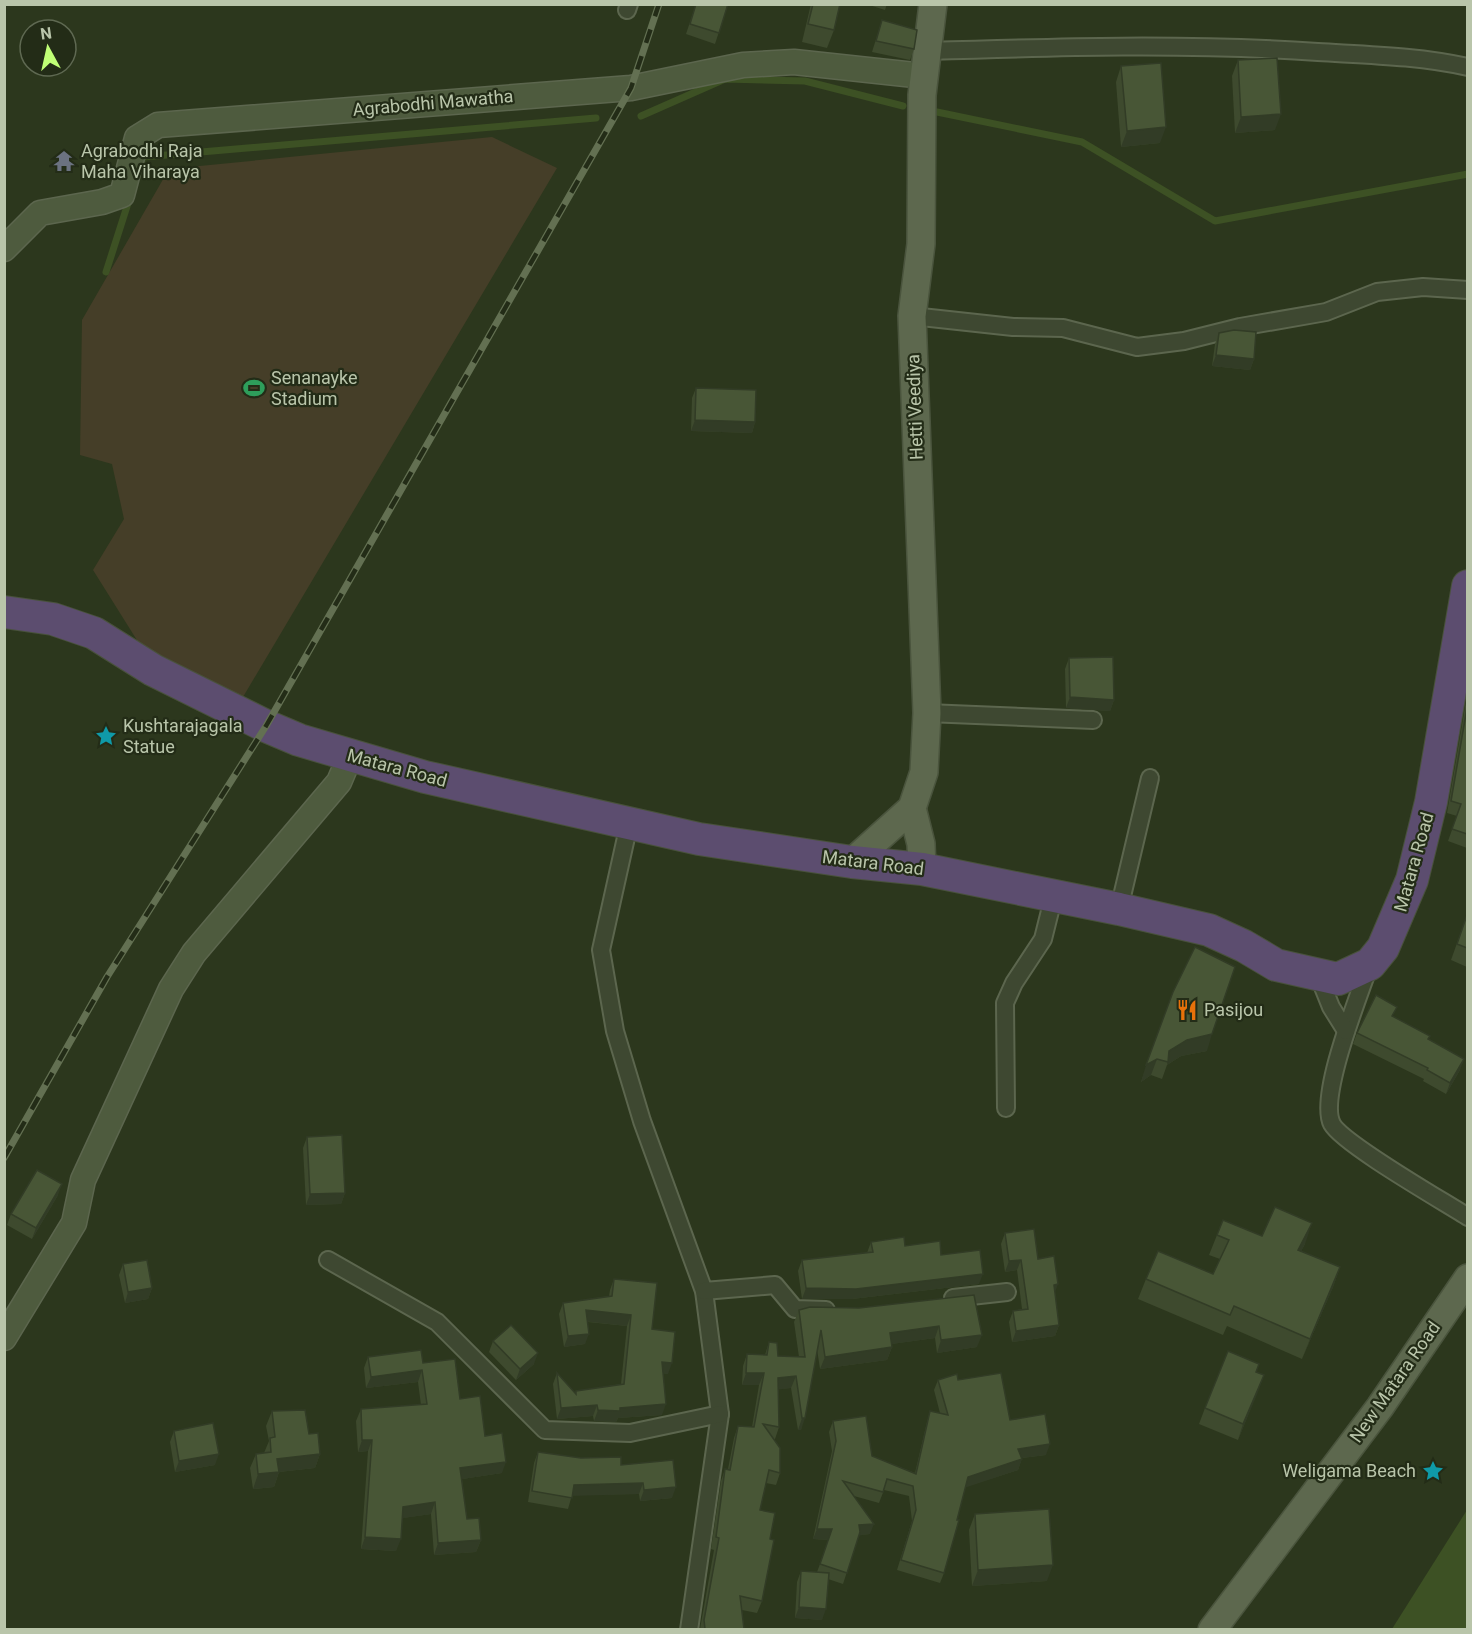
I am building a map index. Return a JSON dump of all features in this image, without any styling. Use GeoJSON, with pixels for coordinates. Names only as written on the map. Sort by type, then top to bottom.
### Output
{"type":"FeatureCollection","features":[{"type":"Feature","properties":{"kind":"highway","name":"Matara Road"},"geometry":{"type":"LineString","coordinates":[[4,612],[53,619],[94,633],[153,670],[266,726],[299,740],[425,777],[699,839],[852,862],[922,869],[1119,909],[1209,930],[1244,946],[1276,965],[1319,977],[1338,979],[1370,964],[1383,948],[1394,926],[1420,852],[1467,597]]}},
{"type":"Feature","properties":{"kind":"main road","name":"Hetti Veediya"},"geometry":{"type":"LineString","coordinates":[[852,862],[912,808],[924,772],[927,713],[912,316],[921,244],[921,131],[924,74],[933,4]]}},
{"type":"Feature","properties":{"kind":"main road"},"geometry":{"type":"LineString","coordinates":[[912,808],[921,844],[922,869]]}},
{"type":"Feature","properties":{"kind":"main road","name":"New Matara Road"},"geometry":{"type":"LineString","coordinates":[[1212,1629],[1380,1407],[1467,1278]]}},
{"type":"Feature","properties":{"kind":"street"},"geometry":{"type":"LineString","coordinates":[[924,74],[1124,45],[1260,48],[1438,61],[1467,67]]}},
{"type":"Feature","properties":{"kind":"street","name":"Agrabodhi Mawatha"},"geometry":{"type":"LineString","coordinates":[[4,249],[40,213],[102,202],[122,195],[137,138],[158,124],[631,88],[744,65],[794,62],[924,74]]}},
{"type":"Feature","properties":{"kind":"street"},"geometry":{"type":"LineString","coordinates":[[912,316],[1013,327],[1063,328],[1137,347],[1326,312],[1377,292],[1423,287],[1467,290]]}},
{"type":"Feature","properties":{"kind":"street"},"geometry":{"type":"LineString","coordinates":[[927,713],[1093,720]]}},
{"type":"Feature","properties":{"kind":"street"},"geometry":{"type":"LineString","coordinates":[[4,1338],[74,1223],[83,1180],[171,989],[194,953],[339,782],[350,756]]}},
{"type":"Feature","properties":{"kind":"street"},"geometry":{"type":"LineString","coordinates":[[1119,909],[1149,778]]}},
{"type":"Feature","properties":{"kind":"street"},"geometry":{"type":"LineString","coordinates":[[629,824],[601,950],[615,1031],[642,1121],[704,1291],[720,1414],[689,1629]]}},
{"type":"Feature","properties":{"kind":"street"},"geometry":{"type":"LineString","coordinates":[[1006,1108],[1005,1003],[1014,983],[1043,939],[1054,895]]}},
{"type":"Feature","properties":{"kind":"street"},"geometry":{"type":"LineString","coordinates":[[1370,964],[1346,1031],[1330,1092],[1328,1107],[1332,1124],[1353,1143],[1467,1217]]}},
{"type":"Feature","properties":{"kind":"street"},"geometry":{"type":"LineString","coordinates":[[1319,977],[1331,1007],[1346,1031]]}},
{"type":"Feature","properties":{"kind":"street"},"geometry":{"type":"LineString","coordinates":[[328,1260],[437,1322],[545,1430],[630,1433],[720,1414]]}},
{"type":"Feature","properties":{"kind":"street"},"geometry":{"type":"LineString","coordinates":[[704,1291],[776,1285],[795,1309],[841,1310]]}},
{"type":"Feature","properties":{"kind":"street"},"geometry":{"type":"LineString","coordinates":[[936,1300],[1007,1292]]}},
{"type":"Feature","properties":{"kind":"shaded area","name":"Senanayke Stadium"},"geometry":{"type":"Polygon","coordinates":[[[492,137],[557,168],[243,697],[140,645],[93,570],[124,519],[112,464],[80,455],[82,320],[169,169],[492,137]]]}},
{"type":"Feature","properties":{"kind":"shaded area"},"geometry":{"type":"Polygon","coordinates":[[[1467,1510],[1467,1629],[1392,1629],[1467,1510]]]}},
{"type":"Feature","properties":{"kind":"building"},"geometry":{"type":"Polygon","coordinates":[[[696,4],[728,4],[719,33],[690,24],[696,4]]]}},
{"type":"Feature","properties":{"kind":"building"},"geometry":{"type":"Polygon","coordinates":[[[813,4],[840,4],[834,30],[808,24],[813,4]]]}},
{"type":"Feature","properties":{"kind":"building"},"geometry":{"type":"Polygon","coordinates":[[[882,20],[917,30],[914,49],[876,41],[882,20]]]}},
{"type":"Feature","properties":{"kind":"building"},"geometry":{"type":"Polygon","coordinates":[[[1277,58],[1281,114],[1241,117],[1238,60],[1277,58]]]}},
{"type":"Feature","properties":{"kind":"building"},"geometry":{"type":"Polygon","coordinates":[[[1161,63],[1166,127],[1127,131],[1121,66],[1161,63]]]}},
{"type":"Feature","properties":{"kind":"building"},"geometry":{"type":"Polygon","coordinates":[[[1234,330],[1256,332],[1254,359],[1216,355],[1219,333],[1234,330]]]}},
{"type":"Feature","properties":{"kind":"building"},"geometry":{"type":"Polygon","coordinates":[[[696,388],[756,390],[755,422],[695,420],[696,388]]]}},
{"type":"Feature","properties":{"kind":"building"},"geometry":{"type":"Polygon","coordinates":[[[1113,657],[1114,700],[1070,697],[1069,658],[1113,657]]]}},
{"type":"Feature","properties":{"kind":"building"},"geometry":{"type":"Polygon","coordinates":[[[1467,708],[1467,834],[1452,829],[1461,804],[1451,801],[1467,708]]]}},
{"type":"Feature","properties":{"kind":"building"},"geometry":{"type":"Polygon","coordinates":[[[1467,915],[1467,948],[1457,944],[1467,915]]]}},
{"type":"Feature","properties":{"kind":"building"},"geometry":{"type":"Polygon","coordinates":[[[1195,947],[1235,967],[1212,1034],[1187,1040],[1169,1051],[1168,1062],[1157,1059],[1146,1065],[1173,992],[1195,947]]]}},
{"type":"Feature","properties":{"kind":"building"},"geometry":{"type":"Polygon","coordinates":[[[1376,995],[1397,1007],[1392,1016],[1430,1036],[1428,1039],[1464,1059],[1450,1083],[1427,1070],[1428,1068],[1357,1033],[1376,995]]]}},
{"type":"Feature","properties":{"kind":"building"},"geometry":{"type":"Polygon","coordinates":[[[342,1135],[345,1193],[310,1194],[307,1137],[342,1135]]]}},
{"type":"Feature","properties":{"kind":"building"},"geometry":{"type":"Polygon","coordinates":[[[37,1170],[62,1184],[36,1228],[11,1214],[37,1170]]]}},
{"type":"Feature","properties":{"kind":"building"},"geometry":{"type":"Polygon","coordinates":[[[1275,1207],[1312,1223],[1298,1250],[1340,1267],[1310,1339],[1234,1306],[1230,1315],[1146,1279],[1158,1251],[1213,1274],[1229,1240],[1217,1235],[1223,1220],[1262,1236],[1275,1207]]]}},
{"type":"Feature","properties":{"kind":"building"},"geometry":{"type":"Polygon","coordinates":[[[1034,1229],[1038,1259],[1054,1256],[1058,1284],[1054,1285],[1059,1325],[1016,1331],[1013,1311],[1028,1309],[1021,1260],[1009,1261],[1005,1233],[1034,1229]]]}},
{"type":"Feature","properties":{"kind":"building"},"geometry":{"type":"Polygon","coordinates":[[[904,1237],[905,1246],[940,1241],[941,1255],[980,1250],[983,1274],[856,1289],[806,1288],[802,1260],[873,1252],[871,1242],[904,1237]]]}},
{"type":"Feature","properties":{"kind":"building"},"geometry":{"type":"Polygon","coordinates":[[[147,1260],[152,1288],[128,1292],[123,1264],[147,1260]]]}},
{"type":"Feature","properties":{"kind":"building"},"geometry":{"type":"Polygon","coordinates":[[[614,1279],[657,1283],[652,1329],[675,1332],[672,1363],[662,1362],[666,1404],[620,1408],[620,1411],[598,1410],[597,1405],[561,1408],[557,1373],[576,1394],[576,1391],[624,1384],[631,1315],[586,1310],[589,1334],[568,1336],[563,1303],[612,1296],[614,1279]]]}},
{"type":"Feature","properties":{"kind":"building"},"geometry":{"type":"Polygon","coordinates":[[[974,1295],[982,1335],[941,1340],[939,1326],[890,1333],[892,1347],[825,1357],[821,1330],[805,1418],[802,1418],[796,1376],[778,1378],[779,1427],[763,1424],[780,1448],[780,1473],[769,1470],[760,1510],[775,1513],[770,1539],[774,1540],[762,1601],[740,1596],[744,1629],[705,1629],[704,1620],[719,1538],[716,1537],[725,1469],[730,1470],[738,1426],[754,1427],[764,1373],[746,1373],[747,1354],[767,1355],[769,1342],[777,1343],[778,1356],[805,1357],[799,1310],[810,1307],[859,1308],[974,1295]]]}},
{"type":"Feature","properties":{"kind":"building"},"geometry":{"type":"Polygon","coordinates":[[[511,1325],[538,1353],[520,1369],[493,1341],[511,1325]]]}},
{"type":"Feature","properties":{"kind":"building"},"geometry":{"type":"Polygon","coordinates":[[[421,1350],[423,1363],[455,1359],[460,1399],[480,1396],[485,1436],[502,1433],[506,1462],[460,1468],[467,1519],[479,1518],[481,1540],[438,1543],[435,1502],[403,1507],[401,1539],[365,1537],[372,1440],[362,1440],[361,1409],[427,1404],[422,1370],[371,1377],[368,1357],[421,1350]]]}},
{"type":"Feature","properties":{"kind":"building"},"geometry":{"type":"Polygon","coordinates":[[[1228,1351],[1259,1364],[1256,1372],[1264,1375],[1243,1424],[1205,1408],[1228,1351]]]}},
{"type":"Feature","properties":{"kind":"building"},"geometry":{"type":"Polygon","coordinates":[[[1001,1373],[1010,1420],[1045,1414],[1050,1444],[1018,1449],[1022,1459],[968,1477],[944,1573],[901,1560],[916,1510],[913,1486],[887,1479],[883,1492],[843,1481],[874,1524],[859,1525],[860,1532],[847,1573],[820,1564],[832,1529],[817,1529],[836,1441],[833,1421],[866,1416],[872,1456],[916,1474],[930,1411],[948,1415],[938,1380],[957,1374],[958,1380],[1001,1373]]]}},
{"type":"Feature","properties":{"kind":"building"},"geometry":{"type":"Polygon","coordinates":[[[305,1410],[309,1434],[318,1433],[320,1454],[277,1459],[279,1472],[258,1474],[256,1454],[271,1452],[270,1438],[275,1437],[272,1411],[305,1410]]]}},
{"type":"Feature","properties":{"kind":"building"},"geometry":{"type":"Polygon","coordinates":[[[213,1423],[219,1454],[179,1461],[174,1431],[213,1423]]]}},
{"type":"Feature","properties":{"kind":"building"},"geometry":{"type":"Polygon","coordinates":[[[538,1452],[581,1458],[621,1457],[621,1465],[673,1460],[676,1487],[644,1490],[643,1483],[574,1485],[572,1498],[532,1491],[538,1452]]]}},
{"type":"Feature","properties":{"kind":"building"},"geometry":{"type":"Polygon","coordinates":[[[1049,1509],[1053,1565],[978,1570],[975,1514],[1049,1509]]]}},
{"type":"Feature","properties":{"kind":"building"},"geometry":{"type":"Polygon","coordinates":[[[801,1571],[829,1573],[826,1609],[799,1607],[801,1571]]]}},
{"type":"Feature","properties":{"kind":"waterway"},"geometry":{"type":"LineString","coordinates":[[641,116],[725,79],[805,81],[903,106]]}},
{"type":"Feature","properties":{"kind":"waterway"},"geometry":{"type":"LineString","coordinates":[[937,112],[1082,142],[1215,221],[1468,174]]}},
{"type":"Feature","properties":{"kind":"waterway"},"geometry":{"type":"LineString","coordinates":[[141,164],[143,157],[596,118]]}},
{"type":"Feature","properties":{"kind":"waterway"},"geometry":{"type":"LineString","coordinates":[[106,272],[130,197]]}},
{"type":"Feature","properties":{"kind":"railway"},"geometry":{"type":"LineString","coordinates":[[4,1158],[107,977],[266,726],[631,88],[659,4]]}},
{"type":"Feature","properties":{"kind":"place","name":"Agrabodhi Raja Maha Viharaya"},"geometry":{"type":"Point","coordinates":[64,161]}},
{"type":"Feature","properties":{"kind":"place","name":"Senanayke Stadium"},"geometry":{"type":"Point","coordinates":[254,388]}},
{"type":"Feature","properties":{"kind":"place","name":"Kushtarajagala Statue"},"geometry":{"type":"Point","coordinates":[106,736]}},
{"type":"Feature","properties":{"kind":"place","name":"Pasijou"},"geometry":{"type":"Point","coordinates":[1187,1010]}},
{"type":"Feature","properties":{"kind":"place","name":"Weligama Beach"},"geometry":{"type":"Point","coordinates":[1433,1471]}}]}
